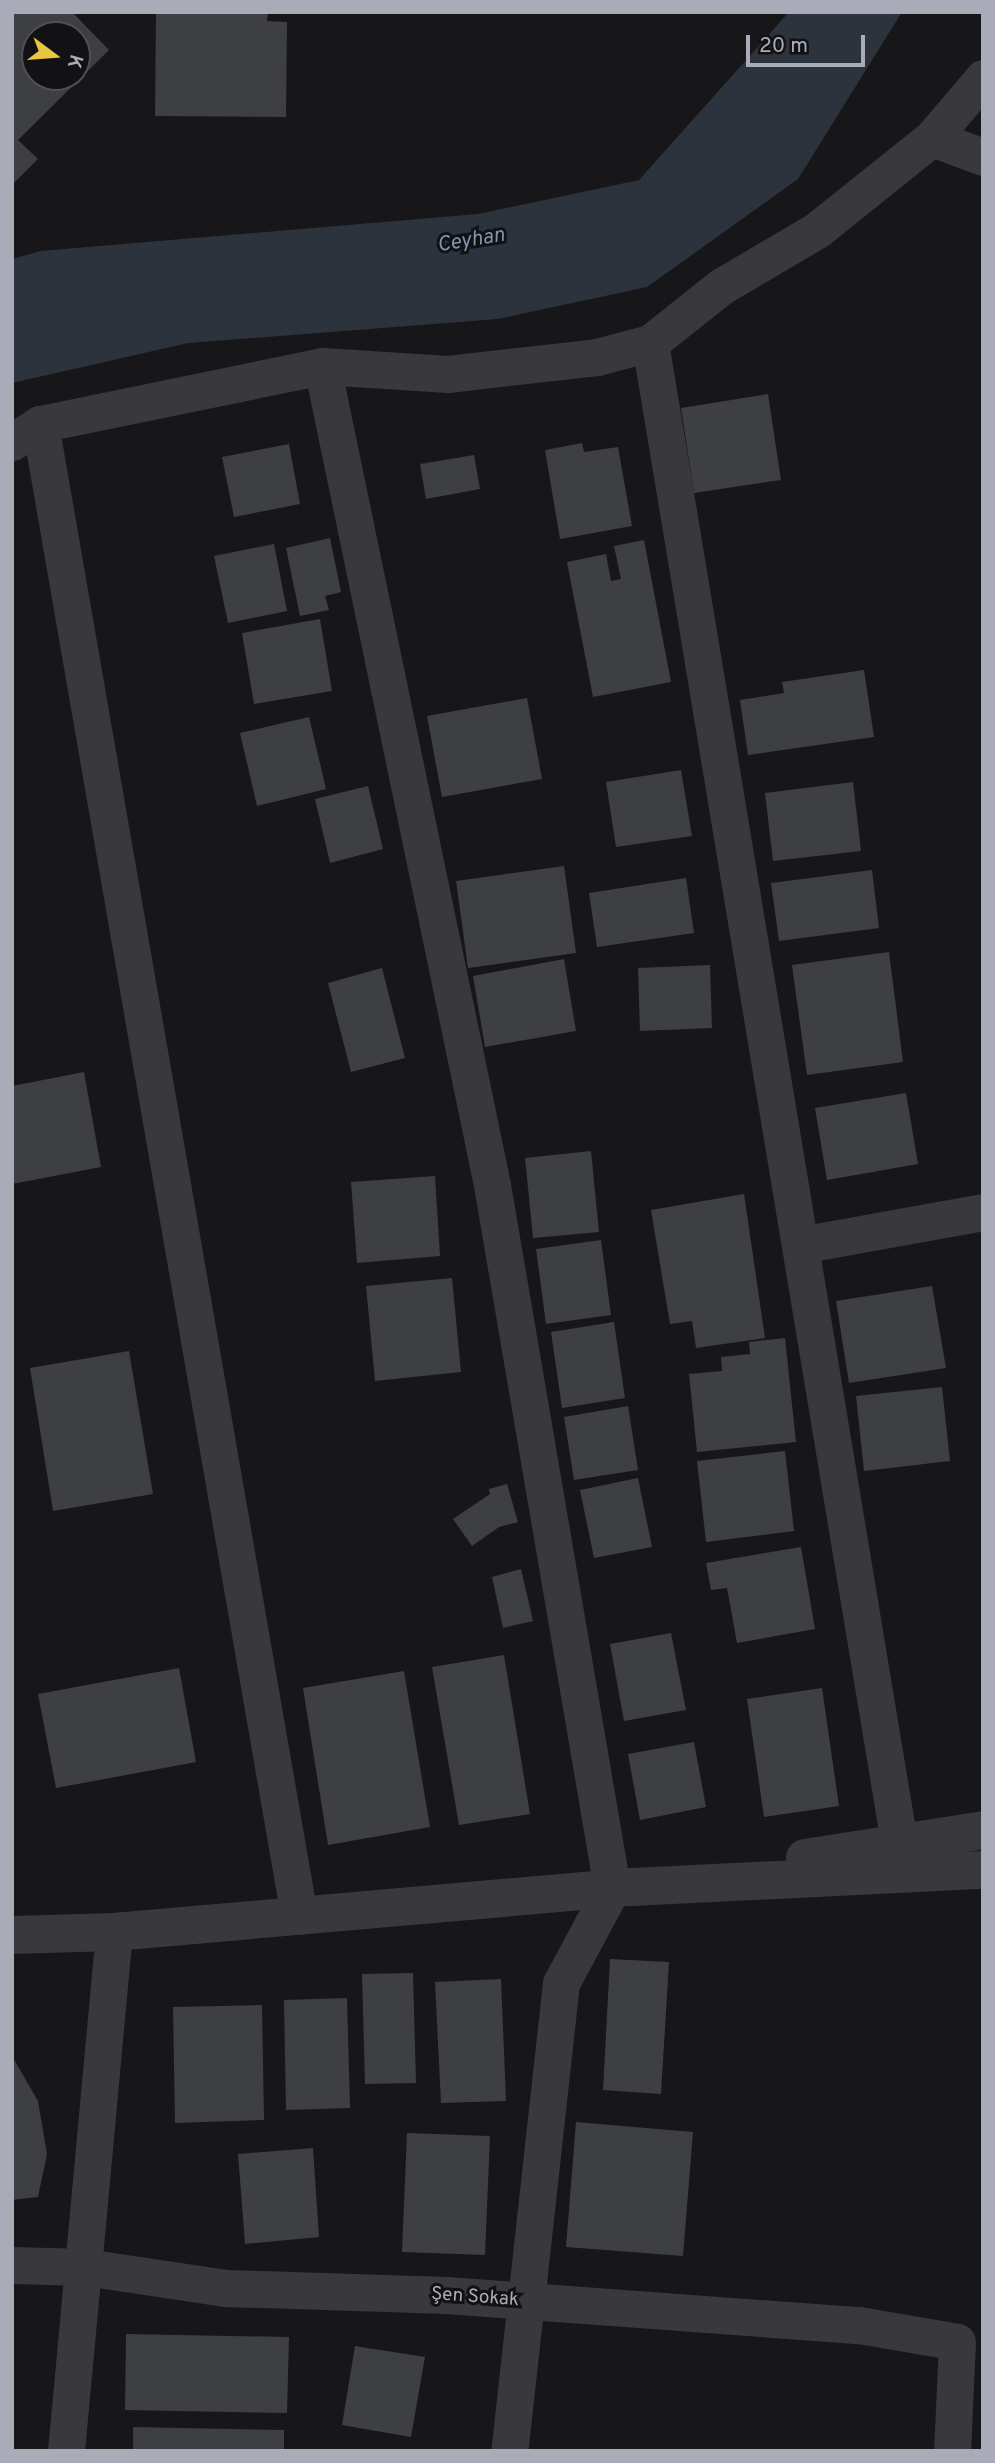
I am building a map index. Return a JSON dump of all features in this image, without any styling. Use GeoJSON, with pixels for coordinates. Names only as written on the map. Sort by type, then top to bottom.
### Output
{"type":"FeatureCollection","features":[{"type":"Feature","properties":{"kind":"street"},"geometry":{"type":"LineString","coordinates":[[299,1916],[26,433],[321,366],[448,374],[597,357],[650,343],[722,286],[817,230],[932,138],[983,78]]}},
{"type":"Feature","properties":{"kind":"street"},"geometry":{"type":"LineString","coordinates":[[932,138],[983,157]]}},
{"type":"Feature","properties":{"kind":"street"},"geometry":{"type":"LineString","coordinates":[[650,343],[899,1843]]}},
{"type":"Feature","properties":{"kind":"street"},"geometry":{"type":"LineString","coordinates":[[321,366],[492,1185],[612,1888],[561,1983],[509,2451]]}},
{"type":"Feature","properties":{"kind":"street"},"geometry":{"type":"LineString","coordinates":[[800,1245],[983,1212]]}},
{"type":"Feature","properties":{"kind":"street"},"geometry":{"type":"LineString","coordinates":[[612,1888],[983,1830]]}},
{"type":"Feature","properties":{"kind":"street"},"geometry":{"type":"LineString","coordinates":[[12,1935],[114,1932],[612,1888],[983,1870]]}},
{"type":"Feature","properties":{"kind":"street"},"geometry":{"type":"LineString","coordinates":[[66,2451],[114,1932]]}},
{"type":"Feature","properties":{"kind":"street","name":"Şen Sokak"},"geometry":{"type":"LineString","coordinates":[[12,2265],[85,2267],[226,2288],[368,2291],[859,2325],[957,2342],[952,2451]]}},
{"type":"Feature","properties":{"kind":"water","name":"Ceyhan"},"geometry":{"type":"Polygon","coordinates":[[[789,12],[902,12],[798,179],[647,287],[498,319],[188,343],[12,383],[12,259],[41,251],[478,214],[639,180],[789,12]]]}},
{"type":"Feature","properties":{"kind":"building"},"geometry":{"type":"Polygon","coordinates":[[[12,12],[72,12],[81,21],[21,21],[21,91],[68,91],[18,140],[38,159],[14,183],[12,12]]]}},
{"type":"Feature","properties":{"kind":"building"},"geometry":{"type":"Polygon","coordinates":[[[156,12],[268,12],[267,21],[287,22],[286,117],[155,116],[156,12]]]}},
{"type":"Feature","properties":{"kind":"building"},"geometry":{"type":"Polygon","coordinates":[[[91,32],[109,50],[91,68],[91,32]]]}},
{"type":"Feature","properties":{"kind":"building"},"geometry":{"type":"Polygon","coordinates":[[[768,394],[781,480],[694,493],[681,408],[768,394]]]}},
{"type":"Feature","properties":{"kind":"building"},"geometry":{"type":"Polygon","coordinates":[[[582,443],[584,452],[618,447],[632,526],[560,539],[545,450],[582,443]]]}},
{"type":"Feature","properties":{"kind":"building"},"geometry":{"type":"Polygon","coordinates":[[[289,444],[300,504],[234,517],[222,457],[289,444]]]}},
{"type":"Feature","properties":{"kind":"building"},"geometry":{"type":"Polygon","coordinates":[[[474,455],[480,489],[426,499],[420,464],[474,455]]]}},
{"type":"Feature","properties":{"kind":"building"},"geometry":{"type":"Polygon","coordinates":[[[330,538],[341,592],[325,596],[329,610],[300,616],[286,548],[330,538]]]}},
{"type":"Feature","properties":{"kind":"building"},"geometry":{"type":"Polygon","coordinates":[[[644,540],[671,682],[593,697],[567,562],[606,554],[611,581],[621,579],[614,546],[644,540]]]}},
{"type":"Feature","properties":{"kind":"building"},"geometry":{"type":"Polygon","coordinates":[[[274,544],[287,611],[228,623],[214,556],[274,544]]]}},
{"type":"Feature","properties":{"kind":"building"},"geometry":{"type":"Polygon","coordinates":[[[320,619],[332,691],[254,704],[242,633],[320,619]]]}},
{"type":"Feature","properties":{"kind":"building"},"geometry":{"type":"Polygon","coordinates":[[[864,670],[874,737],[748,755],[740,700],[784,693],[782,682],[864,670]]]}},
{"type":"Feature","properties":{"kind":"building"},"geometry":{"type":"Polygon","coordinates":[[[527,698],[542,779],[442,797],[427,716],[527,698]]]}},
{"type":"Feature","properties":{"kind":"building"},"geometry":{"type":"Polygon","coordinates":[[[309,717],[326,789],[257,806],[240,733],[309,717]]]}},
{"type":"Feature","properties":{"kind":"building"},"geometry":{"type":"Polygon","coordinates":[[[681,770],[692,836],[616,847],[606,782],[681,770]]]}},
{"type":"Feature","properties":{"kind":"building"},"geometry":{"type":"Polygon","coordinates":[[[853,782],[861,851],[773,861],[765,793],[853,782]]]}},
{"type":"Feature","properties":{"kind":"building"},"geometry":{"type":"Polygon","coordinates":[[[368,786],[383,849],[330,863],[315,799],[368,786]]]}},
{"type":"Feature","properties":{"kind":"building"},"geometry":{"type":"Polygon","coordinates":[[[564,866],[576,953],[468,968],[456,881],[564,866]]]}},
{"type":"Feature","properties":{"kind":"building"},"geometry":{"type":"Polygon","coordinates":[[[872,870],[879,928],[779,941],[771,883],[872,870]]]}},
{"type":"Feature","properties":{"kind":"building"},"geometry":{"type":"Polygon","coordinates":[[[686,878],[694,933],[597,947],[589,893],[686,878]]]}},
{"type":"Feature","properties":{"kind":"building"},"geometry":{"type":"Polygon","coordinates":[[[889,952],[903,1062],[807,1075],[792,965],[889,952]]]}},
{"type":"Feature","properties":{"kind":"building"},"geometry":{"type":"Polygon","coordinates":[[[564,959],[576,1031],[485,1047],[473,976],[564,959]]]}},
{"type":"Feature","properties":{"kind":"building"},"geometry":{"type":"Polygon","coordinates":[[[710,965],[712,1028],[640,1031],[638,968],[710,965]]]}},
{"type":"Feature","properties":{"kind":"building"},"geometry":{"type":"Polygon","coordinates":[[[382,968],[405,1058],[351,1072],[328,983],[382,968]]]}},
{"type":"Feature","properties":{"kind":"building"},"geometry":{"type":"Polygon","coordinates":[[[84,1072],[101,1167],[12,1184],[12,1086],[84,1072]]]}},
{"type":"Feature","properties":{"kind":"building"},"geometry":{"type":"Polygon","coordinates":[[[906,1093],[918,1164],[827,1180],[815,1108],[906,1093]]]}},
{"type":"Feature","properties":{"kind":"building"},"geometry":{"type":"Polygon","coordinates":[[[591,1151],[599,1232],[533,1238],[525,1158],[591,1151]]]}},
{"type":"Feature","properties":{"kind":"building"},"geometry":{"type":"Polygon","coordinates":[[[435,1176],[440,1256],[357,1263],[351,1182],[435,1176]]]}},
{"type":"Feature","properties":{"kind":"building"},"geometry":{"type":"Polygon","coordinates":[[[744,1194],[765,1338],[696,1348],[692,1321],[670,1324],[651,1210],[744,1194]]]}},
{"type":"Feature","properties":{"kind":"building"},"geometry":{"type":"Polygon","coordinates":[[[601,1240],[611,1315],[546,1324],[536,1249],[601,1240]]]}},
{"type":"Feature","properties":{"kind":"building"},"geometry":{"type":"Polygon","coordinates":[[[452,1278],[461,1372],[375,1381],[366,1286],[452,1278]]]}},
{"type":"Feature","properties":{"kind":"building"},"geometry":{"type":"Polygon","coordinates":[[[932,1286],[946,1368],[849,1383],[836,1301],[932,1286]]]}},
{"type":"Feature","properties":{"kind":"building"},"geometry":{"type":"Polygon","coordinates":[[[614,1322],[625,1398],[562,1408],[551,1332],[614,1322]]]}},
{"type":"Feature","properties":{"kind":"building"},"geometry":{"type":"Polygon","coordinates":[[[785,1338],[796,1442],[697,1452],[689,1374],[722,1371],[721,1357],[750,1354],[749,1342],[785,1338]]]}},
{"type":"Feature","properties":{"kind":"building"},"geometry":{"type":"Polygon","coordinates":[[[129,1351],[153,1494],[53,1511],[30,1368],[129,1351]]]}},
{"type":"Feature","properties":{"kind":"building"},"geometry":{"type":"Polygon","coordinates":[[[942,1387],[950,1461],[864,1471],[856,1396],[942,1387]]]}},
{"type":"Feature","properties":{"kind":"building"},"geometry":{"type":"Polygon","coordinates":[[[628,1406],[638,1470],[574,1480],[564,1417],[628,1406]]]}},
{"type":"Feature","properties":{"kind":"building"},"geometry":{"type":"Polygon","coordinates":[[[785,1451],[794,1531],[706,1542],[697,1461],[785,1451]]]}},
{"type":"Feature","properties":{"kind":"building"},"geometry":{"type":"Polygon","coordinates":[[[638,1478],[652,1547],[594,1558],[580,1490],[638,1478]]]}},
{"type":"Feature","properties":{"kind":"building"},"geometry":{"type":"Polygon","coordinates":[[[507,1484],[518,1522],[499,1527],[472,1546],[453,1519],[490,1494],[489,1489],[507,1484]]]}},
{"type":"Feature","properties":{"kind":"building"},"geometry":{"type":"Polygon","coordinates":[[[801,1547],[815,1629],[737,1643],[727,1588],[711,1590],[706,1563],[801,1547]]]}},
{"type":"Feature","properties":{"kind":"building"},"geometry":{"type":"Polygon","coordinates":[[[521,1569],[533,1621],[503,1628],[492,1577],[521,1569]]]}},
{"type":"Feature","properties":{"kind":"building"},"geometry":{"type":"Polygon","coordinates":[[[671,1633],[686,1710],[624,1721],[610,1644],[671,1633]]]}},
{"type":"Feature","properties":{"kind":"building"},"geometry":{"type":"Polygon","coordinates":[[[504,1655],[530,1814],[459,1825],[432,1667],[504,1655]]]}},
{"type":"Feature","properties":{"kind":"building"},"geometry":{"type":"Polygon","coordinates":[[[179,1668],[196,1762],[56,1788],[38,1694],[179,1668]]]}},
{"type":"Feature","properties":{"kind":"building"},"geometry":{"type":"Polygon","coordinates":[[[404,1671],[430,1827],[328,1845],[303,1688],[404,1671]]]}},
{"type":"Feature","properties":{"kind":"building"},"geometry":{"type":"Polygon","coordinates":[[[822,1688],[839,1806],[764,1817],[747,1699],[822,1688]]]}},
{"type":"Feature","properties":{"kind":"building"},"geometry":{"type":"Polygon","coordinates":[[[694,1742],[706,1807],[640,1820],[628,1754],[694,1742]]]}},
{"type":"Feature","properties":{"kind":"building"},"geometry":{"type":"Polygon","coordinates":[[[610,1959],[669,1962],[661,2094],[603,2090],[610,1959]]]}},
{"type":"Feature","properties":{"kind":"building"},"geometry":{"type":"Polygon","coordinates":[[[413,1973],[416,2083],[365,2084],[362,1974],[413,1973]]]}},
{"type":"Feature","properties":{"kind":"building"},"geometry":{"type":"Polygon","coordinates":[[[501,1979],[506,2101],[441,2103],[435,1982],[501,1979]]]}},
{"type":"Feature","properties":{"kind":"building"},"geometry":{"type":"Polygon","coordinates":[[[347,1998],[350,2108],[286,2110],[284,2000],[347,1998]]]}},
{"type":"Feature","properties":{"kind":"building"},"geometry":{"type":"Polygon","coordinates":[[[262,2005],[264,2120],[175,2123],[173,2007],[262,2005]]]}},
{"type":"Feature","properties":{"kind":"building"},"geometry":{"type":"Polygon","coordinates":[[[12,2056],[38,2101],[47,2154],[38,2197],[12,2200],[12,2056]]]}},
{"type":"Feature","properties":{"kind":"building"},"geometry":{"type":"Polygon","coordinates":[[[576,2122],[693,2132],[683,2256],[566,2247],[576,2122]]]}},
{"type":"Feature","properties":{"kind":"building"},"geometry":{"type":"Polygon","coordinates":[[[407,2133],[490,2136],[485,2255],[402,2252],[407,2133]]]}},
{"type":"Feature","properties":{"kind":"building"},"geometry":{"type":"Polygon","coordinates":[[[313,2148],[319,2237],[245,2244],[238,2154],[313,2148]]]}},
{"type":"Feature","properties":{"kind":"building"},"geometry":{"type":"Polygon","coordinates":[[[126,2334],[289,2337],[287,2413],[125,2410],[126,2334]]]}},
{"type":"Feature","properties":{"kind":"building"},"geometry":{"type":"Polygon","coordinates":[[[355,2346],[425,2357],[411,2437],[342,2425],[355,2346]]]}},
{"type":"Feature","properties":{"kind":"building"},"geometry":{"type":"Polygon","coordinates":[[[133,2427],[284,2430],[284,2451],[133,2451],[133,2427]]]}}]}
